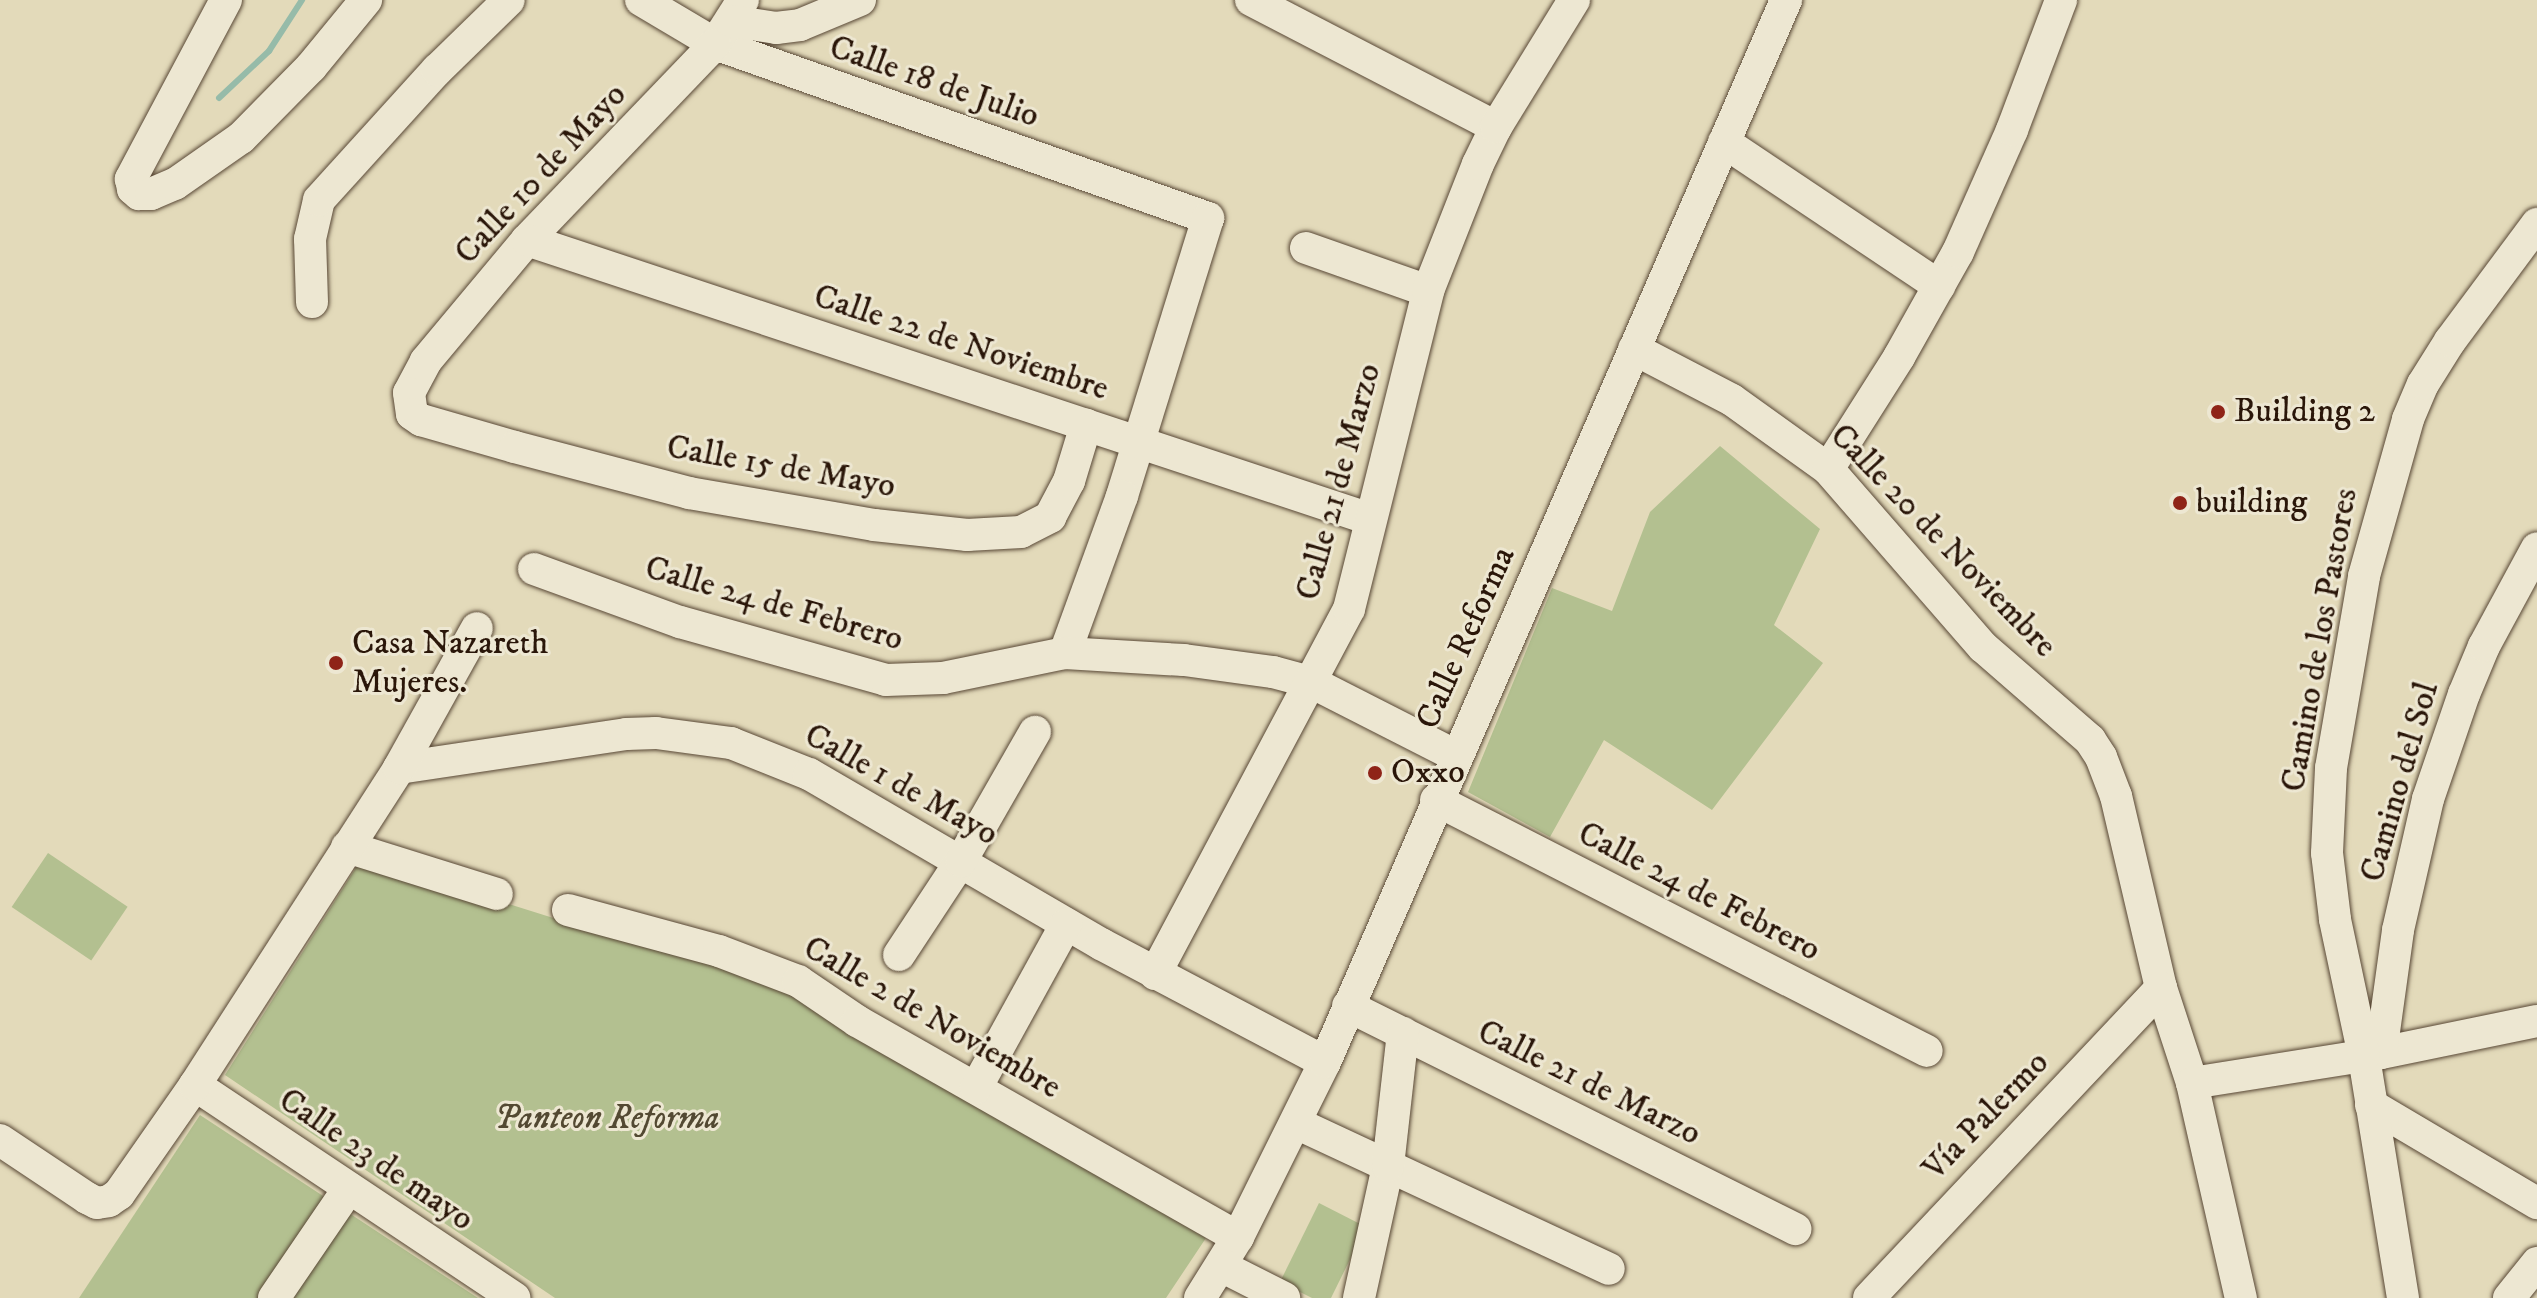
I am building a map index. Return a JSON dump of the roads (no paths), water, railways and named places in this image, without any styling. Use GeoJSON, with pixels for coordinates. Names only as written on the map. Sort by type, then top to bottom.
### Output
{"type":"FeatureCollection","features":[{"type":"Feature","properties":{"kind":"street"},"geometry":{"type":"LineString","coordinates":[[226,0],[131,179],[133,189],[139,194],[151,194],[175,184],[241,138],[311,67],[366,0]]}},
{"type":"Feature","properties":{"kind":"street"},"geometry":{"type":"LineString","coordinates":[[312,302],[310,239],[319,200],[437,70],[509,0]]}},
{"type":"Feature","properties":{"kind":"street","name":"Calle 18 de Julio"},"geometry":{"type":"LineString","coordinates":[[641,0],[729,22],[1208,218],[1138,442]]}},
{"type":"Feature","properties":{"kind":"street"},"geometry":{"type":"LineString","coordinates":[[729,22],[776,28],[800,25],[860,0]]}},
{"type":"Feature","properties":{"kind":"street"},"geometry":{"type":"LineString","coordinates":[[1251,0],[1496,127]]}},
{"type":"Feature","properties":{"kind":"street","name":"Calle 21 de Marzo"},"geometry":{"type":"LineString","coordinates":[[1155,974],[1349,609],[1428,291],[1478,164],[1496,127],[1574,0]]}},
{"type":"Feature","properties":{"kind":"street","name":"Calle Reforma"},"geometry":{"type":"LineString","coordinates":[[1200,1298],[1238,1237],[1325,1062],[1436,800],[1786,0]]}},
{"type":"Feature","properties":{"kind":"street"},"geometry":{"type":"LineString","coordinates":[[1828,469],[1899,357],[1939,286],[2007,142],[2061,0]]}},
{"type":"Feature","properties":{"kind":"street","name":"Calle 10 de Mayo"},"geometry":{"type":"LineString","coordinates":[[410,407],[414,379],[426,361],[527,240],[729,22]]}},
{"type":"Feature","properties":{"kind":"street"},"geometry":{"type":"LineString","coordinates":[[1724,142],[1939,286]]}},
{"type":"Feature","properties":{"kind":"street","name":"Camino de los Pastores"},"geometry":{"type":"LineString","coordinates":[[2403,1298],[2371,1105],[2372,1054],[2335,919],[2327,818],[2333,755],[2364,576],[2390,476],[2423,384],[2450,341],[2537,224]]}},
{"type":"Feature","properties":{"kind":"street","name":"Calle 22 de Noviembre"},"geometry":{"type":"LineString","coordinates":[[527,240],[1370,519]]}},
{"type":"Feature","properties":{"kind":"street"},"geometry":{"type":"LineString","coordinates":[[1306,248],[1428,291]]}},
{"type":"Feature","properties":{"kind":"street","name":"Calle 20 de Noviembre"},"geometry":{"type":"LineString","coordinates":[[1634,349],[1732,400],[1828,469],[1983,647],[2051,702],[2095,748],[2116,796],[2161,988],[2192,1083],[2241,1298]]}},
{"type":"Feature","properties":{"kind":"street","name":"Calle 15 de Mayo"},"geometry":{"type":"LineString","coordinates":[[410,407],[421,420],[689,493],[874,525],[967,535],[1021,532],[1037,527],[1050,517],[1069,481],[1086,425]]}},
{"type":"Feature","properties":{"kind":"street"},"geometry":{"type":"LineString","coordinates":[[1065,653],[1138,442]]}},
{"type":"Feature","properties":{"kind":"street","name":"Camino del Sol"},"geometry":{"type":"LineString","coordinates":[[2372,1054],[2428,799],[2484,646],[2537,548]]}},
{"type":"Feature","properties":{"kind":"street","name":"Calle 24 de Febrero"},"geometry":{"type":"LineString","coordinates":[[534,569],[680,622],[886,680],[943,678],[1065,653],[1184,660],[1273,672],[1311,682],[1456,756]]}},
{"type":"Feature","properties":{"kind":"street"},"geometry":{"type":"LineString","coordinates":[[0,1140],[97,1203],[109,1201],[119,1194],[195,1085],[399,768],[477,628]]}},
{"type":"Feature","properties":{"kind":"street"},"geometry":{"type":"LineString","coordinates":[[899,955],[961,861],[1035,732]]}},
{"type":"Feature","properties":{"kind":"street","name":"Calle 1 de Mayo"},"geometry":{"type":"LineString","coordinates":[[399,768],[626,734],[702,737],[762,753],[809,774],[1155,974],[1325,1062]]}},
{"type":"Feature","properties":{"kind":"street","name":"Calle 24 de Febrero"},"geometry":{"type":"LineString","coordinates":[[1436,800],[1927,1051]]}},
{"type":"Feature","properties":{"kind":"street"},"geometry":{"type":"LineString","coordinates":[[347,847],[497,894]]}},
{"type":"Feature","properties":{"kind":"street","name":"Calle 2 de Noviembre"},"geometry":{"type":"LineString","coordinates":[[568,910],[767,967],[798,981],[857,1021],[1238,1237]]}},
{"type":"Feature","properties":{"kind":"street"},"geometry":{"type":"LineString","coordinates":[[976,1088],[1066,924]]}},
{"type":"Feature","properties":{"kind":"street","name":"Vía Palermo"},"geometry":{"type":"LineString","coordinates":[[1869,1298],[2161,988]]}},
{"type":"Feature","properties":{"kind":"street","name":"Calle 21 de Marzo"},"geometry":{"type":"LineString","coordinates":[[1348,1006],[1795,1229]]}},
{"type":"Feature","properties":{"kind":"street"},"geometry":{"type":"LineString","coordinates":[[2192,1083],[2372,1054],[2537,1021]]}},
{"type":"Feature","properties":{"kind":"street"},"geometry":{"type":"LineString","coordinates":[[1359,1298],[1388,1166],[1403,1033]]}},
{"type":"Feature","properties":{"kind":"street","name":"Calle 23 de mayo"},"geometry":{"type":"LineString","coordinates":[[195,1085],[514,1298]]}},
{"type":"Feature","properties":{"kind":"street"},"geometry":{"type":"LineString","coordinates":[[2371,1105],[2537,1203]]}},
{"type":"Feature","properties":{"kind":"street"},"geometry":{"type":"LineString","coordinates":[[1296,1123],[1609,1269]]}},
{"type":"Feature","properties":{"kind":"street"},"geometry":{"type":"LineString","coordinates":[[274,1298],[349,1188]]}},
{"type":"Feature","properties":{"kind":"street"},"geometry":{"type":"LineString","coordinates":[[2509,1298],[2537,1263]]}},
{"type":"Feature","properties":{"kind":"street"},"geometry":{"type":"LineString","coordinates":[[1221,1266],[1284,1298]]}},
{"type":"Feature","properties":{"kind":"waterway"},"geometry":{"type":"LineString","coordinates":[[219,98],[269,51],[302,0]]}},
{"type":"Feature","properties":{"kind":"place","name":"Building 2"},"geometry":{"type":"Point","coordinates":[2218,412]}},
{"type":"Feature","properties":{"kind":"place","name":"building"},"geometry":{"type":"Point","coordinates":[2180,503]}},
{"type":"Feature","properties":{"kind":"place","name":"Casa Nazareth Mujeres."},"geometry":{"type":"Point","coordinates":[336,663]}},
{"type":"Feature","properties":{"kind":"place","name":"Oxxo"},"geometry":{"type":"Point","coordinates":[1375,773]}},
{"type":"Feature","properties":{"kind":"park label","name":"Panteon Reforma"},"geometry":{"type":"Point","coordinates":[607,1119]}}]}
